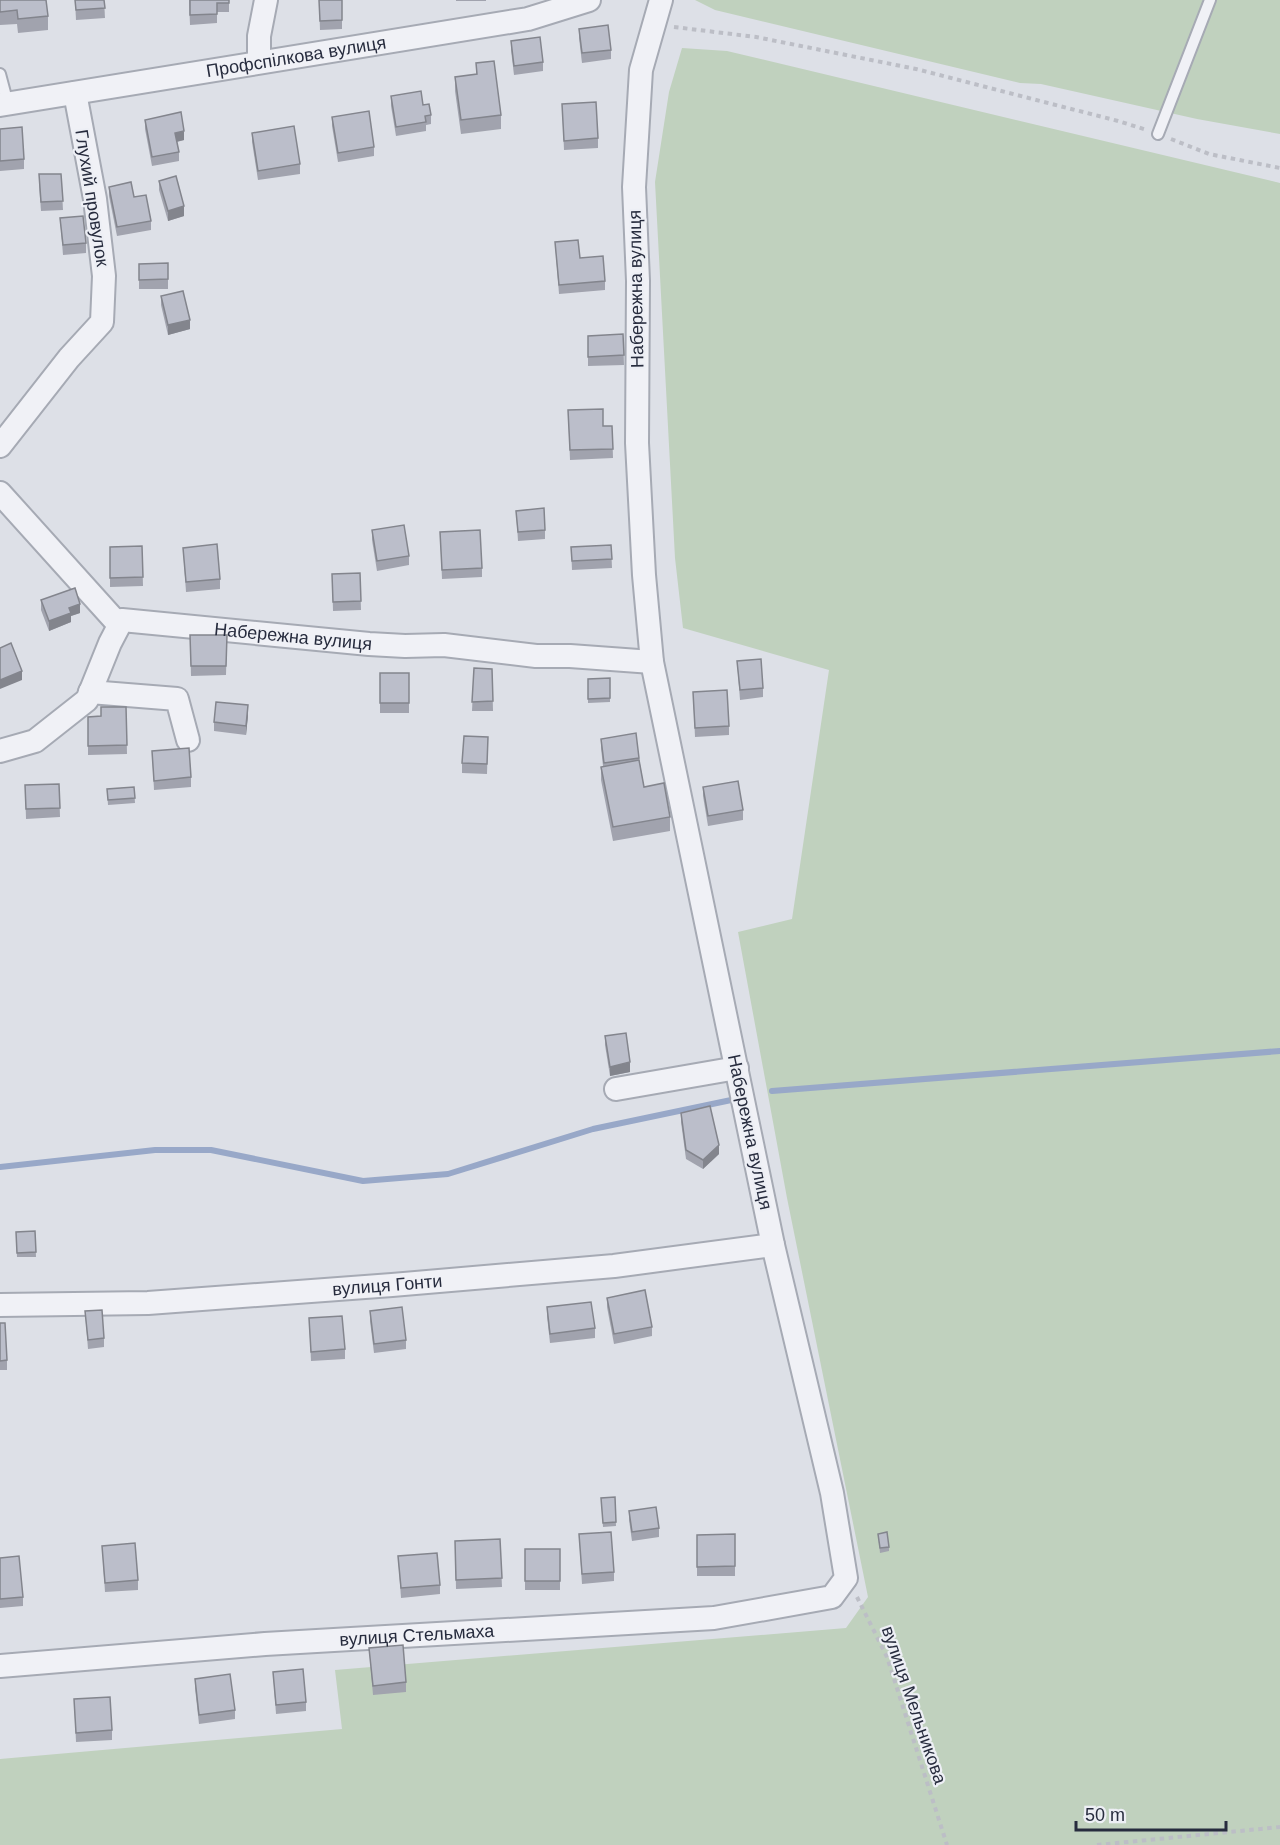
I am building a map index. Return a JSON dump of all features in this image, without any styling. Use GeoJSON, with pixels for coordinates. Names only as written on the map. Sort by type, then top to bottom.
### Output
{"type":"FeatureCollection","features":[{"type":"Feature","properties":{"kind":"street"},"geometry":{"type":"LineString","coordinates":[[260,62],[259,36],[266,0]]}},
{"type":"Feature","properties":{"kind":"street","name":"Профспілкова вулиця"},"geometry":{"type":"LineString","coordinates":[[4,104],[528,19],[589,0]]}},
{"type":"Feature","properties":{"kind":"street","name":"Набережна вулиця"},"geometry":{"type":"LineString","coordinates":[[661,0],[640,70],[634,187],[638,281],[637,443],[652,662],[773,1245],[832,1493],[846,1578]]}},
{"type":"Feature","properties":{"kind":"street","name":"Глухий провулок"},"geometry":{"type":"LineString","coordinates":[[0,446],[69,358],[102,322],[104,276],[95,199],[75,93]]}},
{"type":"Feature","properties":{"kind":"street"},"geometry":{"type":"LineString","coordinates":[[0,493],[119,625],[87,700],[35,741],[0,750]]}},
{"type":"Feature","properties":{"kind":"street","name":"Набережна вулиця"},"geometry":{"type":"LineString","coordinates":[[119,625],[122,620],[369,644],[444,645],[537,656],[652,662]]}},
{"type":"Feature","properties":{"kind":"street"},"geometry":{"type":"LineString","coordinates":[[90,692],[177,699],[188,740]]}},
{"type":"Feature","properties":{"kind":"street"},"geometry":{"type":"LineString","coordinates":[[616,1089],[737,1068]]}},
{"type":"Feature","properties":{"kind":"street","name":"вулиця Гонти"},"geometry":{"type":"LineString","coordinates":[[0,1305],[148,1303],[404,1284],[614,1266],[773,1245]]}},
{"type":"Feature","properties":{"kind":"street","name":"вулиця Стельмаха"},"geometry":{"type":"LineString","coordinates":[[0,1666],[265,1644],[714,1618],[832,1597],[846,1578]]}},
{"type":"Feature","properties":{"kind":"lane"},"geometry":{"type":"LineString","coordinates":[[1158,134],[1210,0]]}},
{"type":"Feature","properties":{"kind":"lane"},"geometry":{"type":"LineString","coordinates":[[0,74],[4,104]]}},
{"type":"Feature","properties":{"kind":"path"},"geometry":{"type":"LineString","coordinates":[[652,24],[756,37],[916,69],[1118,120],[1209,154],[1280,168]]}},
{"type":"Feature","properties":{"kind":"path","name":"вулиця Мельникова"},"geometry":{"type":"LineString","coordinates":[[846,1578],[863,1605],[887,1657],[947,1845]]}},
{"type":"Feature","properties":{"kind":"path"},"geometry":{"type":"LineString","coordinates":[[1097,1845],[1280,1827]]}},
{"type":"Feature","properties":{"kind":"green space"},"geometry":{"type":"Polygon","coordinates":[[[695,0],[1280,0],[1280,134],[1197,119],[1041,84],[1020,83],[715,10],[695,0]]]}},
{"type":"Feature","properties":{"kind":"green space"},"geometry":{"type":"Polygon","coordinates":[[[682,48],[727,51],[1280,183],[1280,1845],[0,1845],[0,1759],[342,1729],[335,1670],[846,1628],[868,1597],[787,1198],[738,932],[792,919],[829,670],[683,628],[675,558],[655,182],[669,92],[682,48]]]}},
{"type":"Feature","properties":{"kind":"building"},"geometry":{"type":"Polygon","coordinates":[[[0,0],[46,0],[48,16],[18,19],[17,10],[0,12],[0,0]]]}},
{"type":"Feature","properties":{"kind":"building"},"geometry":{"type":"Polygon","coordinates":[[[75,0],[104,0],[105,8],[76,10],[75,0]]]}},
{"type":"Feature","properties":{"kind":"building"},"geometry":{"type":"Polygon","coordinates":[[[190,0],[229,0],[229,3],[217,3],[217,14],[190,15],[190,0]]]}},
{"type":"Feature","properties":{"kind":"building"},"geometry":{"type":"Polygon","coordinates":[[[319,0],[342,0],[342,20],[320,21],[319,0]]]}},
{"type":"Feature","properties":{"kind":"building"},"geometry":{"type":"Polygon","coordinates":[[[608,25],[611,50],[582,53],[579,29],[608,25]]]}},
{"type":"Feature","properties":{"kind":"building"},"geometry":{"type":"Polygon","coordinates":[[[540,37],[543,62],[514,66],[511,41],[540,37]]]}},
{"type":"Feature","properties":{"kind":"building"},"geometry":{"type":"Polygon","coordinates":[[[494,61],[501,115],[461,120],[455,77],[477,74],[476,63],[494,61]]]}},
{"type":"Feature","properties":{"kind":"building"},"geometry":{"type":"Polygon","coordinates":[[[421,91],[423,105],[429,104],[431,115],[425,116],[426,122],[396,127],[391,96],[421,91]]]}},
{"type":"Feature","properties":{"kind":"building"},"geometry":{"type":"Polygon","coordinates":[[[596,102],[598,138],[564,141],[562,104],[596,102]]]}},
{"type":"Feature","properties":{"kind":"building"},"geometry":{"type":"Polygon","coordinates":[[[369,111],[374,147],[338,153],[332,117],[369,111]]]}},
{"type":"Feature","properties":{"kind":"building"},"geometry":{"type":"Polygon","coordinates":[[[181,112],[184,131],[175,133],[179,152],[152,157],[145,120],[181,112]]]}},
{"type":"Feature","properties":{"kind":"building"},"geometry":{"type":"Polygon","coordinates":[[[294,126],[300,164],[258,171],[252,133],[294,126]]]}},
{"type":"Feature","properties":{"kind":"building"},"geometry":{"type":"Polygon","coordinates":[[[22,127],[24,159],[0,161],[0,129],[22,127]]]}},
{"type":"Feature","properties":{"kind":"building"},"geometry":{"type":"Polygon","coordinates":[[[39,174],[61,174],[63,201],[41,202],[39,174]]]}},
{"type":"Feature","properties":{"kind":"building"},"geometry":{"type":"Polygon","coordinates":[[[176,176],[184,206],[168,211],[159,181],[176,176]]]}},
{"type":"Feature","properties":{"kind":"building"},"geometry":{"type":"Polygon","coordinates":[[[131,182],[134,197],[146,195],[151,221],[117,227],[109,187],[131,182]]]}},
{"type":"Feature","properties":{"kind":"building"},"geometry":{"type":"Polygon","coordinates":[[[83,216],[86,243],[63,245],[60,218],[83,216]]]}},
{"type":"Feature","properties":{"kind":"building"},"geometry":{"type":"Polygon","coordinates":[[[578,240],[580,258],[603,256],[605,281],[559,285],[555,242],[578,240]]]}},
{"type":"Feature","properties":{"kind":"building"},"geometry":{"type":"Polygon","coordinates":[[[168,263],[168,279],[139,280],[139,264],[168,263]]]}},
{"type":"Feature","properties":{"kind":"building"},"geometry":{"type":"Polygon","coordinates":[[[183,291],[190,320],[168,325],[161,296],[183,291]]]}},
{"type":"Feature","properties":{"kind":"building"},"geometry":{"type":"Polygon","coordinates":[[[623,334],[624,355],[588,357],[588,336],[623,334]]]}},
{"type":"Feature","properties":{"kind":"building"},"geometry":{"type":"Polygon","coordinates":[[[603,409],[603,426],[612,426],[613,449],[570,450],[568,410],[603,409]]]}},
{"type":"Feature","properties":{"kind":"building"},"geometry":{"type":"Polygon","coordinates":[[[544,508],[545,530],[518,532],[516,511],[544,508]]]}},
{"type":"Feature","properties":{"kind":"building"},"geometry":{"type":"Polygon","coordinates":[[[404,525],[409,556],[377,561],[372,530],[404,525]]]}},
{"type":"Feature","properties":{"kind":"building"},"geometry":{"type":"Polygon","coordinates":[[[480,530],[482,568],[442,570],[440,532],[480,530]]]}},
{"type":"Feature","properties":{"kind":"building"},"geometry":{"type":"Polygon","coordinates":[[[217,544],[220,579],[186,582],[183,548],[217,544]]]}},
{"type":"Feature","properties":{"kind":"building"},"geometry":{"type":"Polygon","coordinates":[[[611,545],[612,559],[572,561],[571,547],[611,545]]]}},
{"type":"Feature","properties":{"kind":"building"},"geometry":{"type":"Polygon","coordinates":[[[142,546],[143,577],[110,578],[110,547],[142,546]]]}},
{"type":"Feature","properties":{"kind":"building"},"geometry":{"type":"Polygon","coordinates":[[[360,573],[361,601],[333,602],[332,574],[360,573]]]}},
{"type":"Feature","properties":{"kind":"building"},"geometry":{"type":"Polygon","coordinates":[[[75,588],[80,604],[69,608],[71,613],[49,621],[41,600],[75,588]]]}},
{"type":"Feature","properties":{"kind":"building"},"geometry":{"type":"Polygon","coordinates":[[[190,635],[227,635],[226,666],[191,666],[190,635]]]}},
{"type":"Feature","properties":{"kind":"building"},"geometry":{"type":"Polygon","coordinates":[[[11,643],[22,671],[0,680],[0,648],[11,643]]]}},
{"type":"Feature","properties":{"kind":"building"},"geometry":{"type":"Polygon","coordinates":[[[761,659],[763,688],[740,690],[737,661],[761,659]]]}},
{"type":"Feature","properties":{"kind":"building"},"geometry":{"type":"Polygon","coordinates":[[[474,668],[492,669],[493,701],[472,702],[474,668]]]}},
{"type":"Feature","properties":{"kind":"building"},"geometry":{"type":"Polygon","coordinates":[[[380,673],[409,673],[409,703],[380,703],[380,673]]]}},
{"type":"Feature","properties":{"kind":"building"},"geometry":{"type":"Polygon","coordinates":[[[610,678],[610,698],[588,699],[588,679],[610,678]]]}},
{"type":"Feature","properties":{"kind":"building"},"geometry":{"type":"Polygon","coordinates":[[[727,690],[729,726],[695,728],[693,692],[727,690]]]}},
{"type":"Feature","properties":{"kind":"building"},"geometry":{"type":"Polygon","coordinates":[[[216,702],[248,705],[246,726],[214,722],[216,702]]]}},
{"type":"Feature","properties":{"kind":"building"},"geometry":{"type":"Polygon","coordinates":[[[101,707],[126,707],[127,745],[88,746],[88,717],[101,716],[101,707]]]}},
{"type":"Feature","properties":{"kind":"building"},"geometry":{"type":"Polygon","coordinates":[[[636,733],[639,758],[604,763],[601,739],[636,733]]]}},
{"type":"Feature","properties":{"kind":"building"},"geometry":{"type":"Polygon","coordinates":[[[464,736],[488,737],[487,764],[462,763],[464,736]]]}},
{"type":"Feature","properties":{"kind":"building"},"geometry":{"type":"Polygon","coordinates":[[[189,748],[191,777],[154,781],[152,751],[189,748]]]}},
{"type":"Feature","properties":{"kind":"building"},"geometry":{"type":"Polygon","coordinates":[[[639,760],[644,787],[664,783],[670,817],[613,827],[601,767],[639,760]]]}},
{"type":"Feature","properties":{"kind":"building"},"geometry":{"type":"Polygon","coordinates":[[[738,781],[743,810],[708,816],[703,787],[738,781]]]}},
{"type":"Feature","properties":{"kind":"building"},"geometry":{"type":"Polygon","coordinates":[[[59,784],[60,808],[26,809],[25,785],[59,784]]]}},
{"type":"Feature","properties":{"kind":"building"},"geometry":{"type":"Polygon","coordinates":[[[134,787],[135,798],[108,800],[107,789],[134,787]]]}},
{"type":"Feature","properties":{"kind":"building"},"geometry":{"type":"Polygon","coordinates":[[[626,1033],[630,1062],[610,1067],[605,1036],[626,1033]]]}},
{"type":"Feature","properties":{"kind":"building"},"geometry":{"type":"Polygon","coordinates":[[[710,1106],[719,1145],[703,1160],[686,1150],[681,1113],[710,1106]]]}},
{"type":"Feature","properties":{"kind":"building"},"geometry":{"type":"Polygon","coordinates":[[[35,1231],[36,1252],[17,1253],[16,1232],[35,1231]]]}},
{"type":"Feature","properties":{"kind":"building"},"geometry":{"type":"Polygon","coordinates":[[[645,1290],[652,1327],[614,1334],[607,1298],[645,1290]]]}},
{"type":"Feature","properties":{"kind":"building"},"geometry":{"type":"Polygon","coordinates":[[[591,1302],[595,1328],[550,1334],[547,1307],[591,1302]]]}},
{"type":"Feature","properties":{"kind":"building"},"geometry":{"type":"Polygon","coordinates":[[[402,1307],[406,1340],[374,1344],[370,1311],[402,1307]]]}},
{"type":"Feature","properties":{"kind":"building"},"geometry":{"type":"Polygon","coordinates":[[[102,1310],[104,1338],[88,1340],[85,1311],[102,1310]]]}},
{"type":"Feature","properties":{"kind":"building"},"geometry":{"type":"Polygon","coordinates":[[[342,1316],[345,1349],[311,1352],[309,1318],[342,1316]]]}},
{"type":"Feature","properties":{"kind":"building"},"geometry":{"type":"Polygon","coordinates":[[[0,1323],[5,1323],[7,1360],[0,1361],[0,1323]]]}},
{"type":"Feature","properties":{"kind":"building"},"geometry":{"type":"Polygon","coordinates":[[[615,1497],[616,1522],[603,1523],[601,1498],[615,1497]]]}},
{"type":"Feature","properties":{"kind":"building"},"geometry":{"type":"Polygon","coordinates":[[[656,1507],[659,1528],[632,1532],[629,1511],[656,1507]]]}},
{"type":"Feature","properties":{"kind":"building"},"geometry":{"type":"Polygon","coordinates":[[[611,1532],[614,1572],[582,1574],[579,1534],[611,1532]]]}},
{"type":"Feature","properties":{"kind":"building"},"geometry":{"type":"Polygon","coordinates":[[[887,1532],[889,1547],[880,1548],[878,1534],[887,1532]]]}},
{"type":"Feature","properties":{"kind":"building"},"geometry":{"type":"Polygon","coordinates":[[[735,1534],[735,1566],[697,1567],[697,1535],[735,1534]]]}},
{"type":"Feature","properties":{"kind":"building"},"geometry":{"type":"Polygon","coordinates":[[[500,1539],[502,1578],[456,1580],[455,1541],[500,1539]]]}},
{"type":"Feature","properties":{"kind":"building"},"geometry":{"type":"Polygon","coordinates":[[[135,1543],[138,1580],[105,1583],[102,1546],[135,1543]]]}},
{"type":"Feature","properties":{"kind":"building"},"geometry":{"type":"Polygon","coordinates":[[[525,1549],[560,1549],[560,1581],[525,1581],[525,1549]]]}},
{"type":"Feature","properties":{"kind":"building"},"geometry":{"type":"Polygon","coordinates":[[[437,1553],[440,1585],[401,1588],[398,1556],[437,1553]]]}},
{"type":"Feature","properties":{"kind":"building"},"geometry":{"type":"Polygon","coordinates":[[[19,1556],[23,1597],[0,1599],[0,1558],[19,1556]]]}},
{"type":"Feature","properties":{"kind":"building"},"geometry":{"type":"Polygon","coordinates":[[[403,1645],[406,1682],[373,1686],[369,1648],[403,1645]]]}},
{"type":"Feature","properties":{"kind":"building"},"geometry":{"type":"Polygon","coordinates":[[[303,1669],[306,1702],[276,1705],[273,1672],[303,1669]]]}},
{"type":"Feature","properties":{"kind":"building"},"geometry":{"type":"Polygon","coordinates":[[[230,1674],[235,1710],[199,1715],[195,1679],[230,1674]]]}},
{"type":"Feature","properties":{"kind":"building"},"geometry":{"type":"Polygon","coordinates":[[[110,1697],[112,1730],[76,1733],[74,1699],[110,1697]]]}},
{"type":"Feature","properties":{"kind":"waterway"},"geometry":{"type":"LineString","coordinates":[[772,1091],[1280,1051]]}},
{"type":"Feature","properties":{"kind":"waterway"},"geometry":{"type":"LineString","coordinates":[[0,1167],[155,1150],[211,1150],[363,1181],[448,1174],[593,1129],[736,1099]]}}]}
